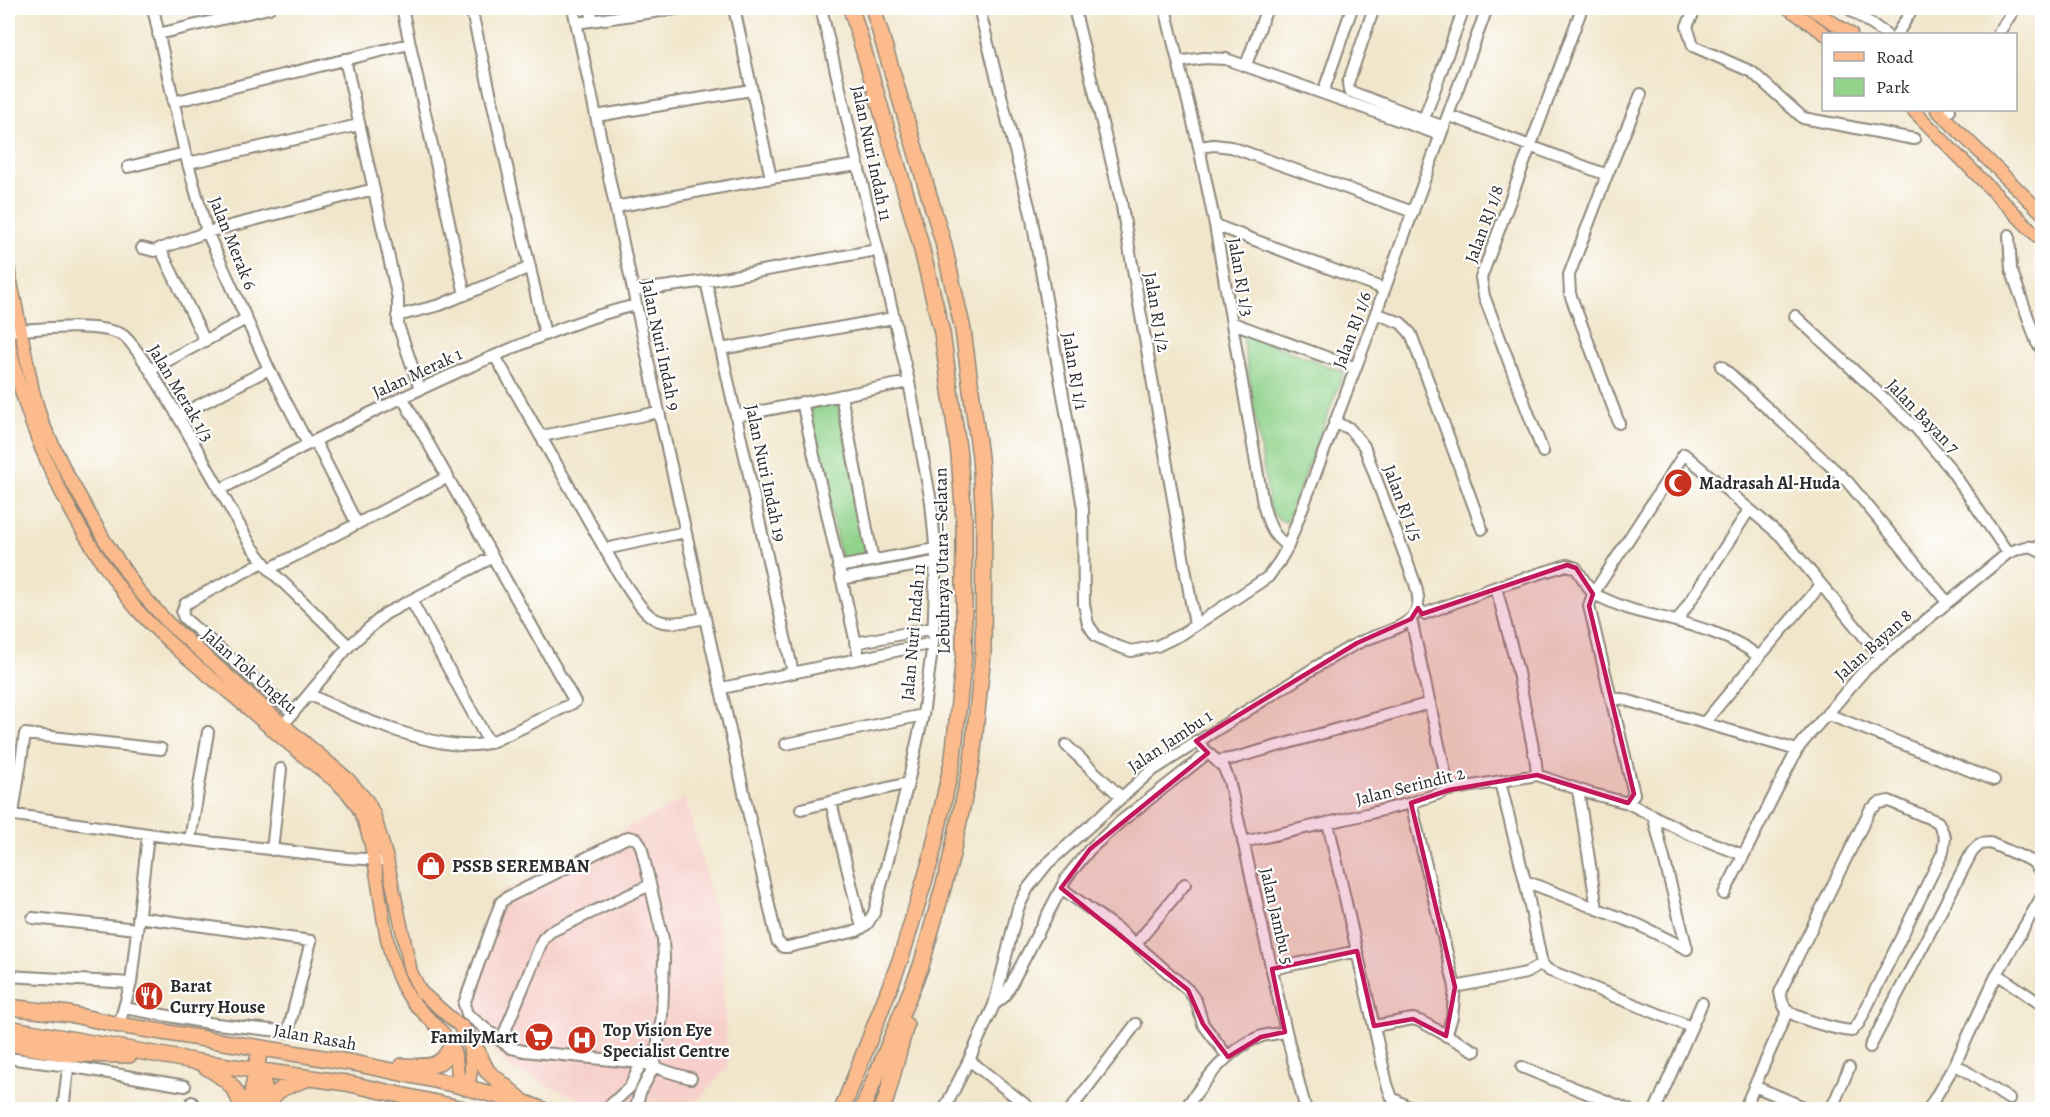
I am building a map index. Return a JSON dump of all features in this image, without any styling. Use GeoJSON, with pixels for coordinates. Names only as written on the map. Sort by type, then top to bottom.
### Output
{"type":"FeatureCollection","features":[{"type":"Feature","properties":{"kind":"highway","name":"Lebuhraya Utara–Selatan"},"geometry":{"type":"LineString","coordinates":[[841,1110],[855,1081],[901,958],[931,859],[953,758],[964,655],[964,520],[959,455],[942,333],[919,238],[851,8]]}},
{"type":"Feature","properties":{"kind":"highway"},"geometry":{"type":"LineString","coordinates":[[873,8],[943,242],[963,330],[980,457],[984,520],[983,654],[972,761],[950,863],[882,1110]]}},
{"type":"Feature","properties":{"kind":"highway"},"geometry":{"type":"LineString","coordinates":[[862,1110],[921,966]]}},
{"type":"Feature","properties":{"kind":"highway","name":"Jalan Rasah"},"geometry":{"type":"LineString","coordinates":[[8,1007],[69,1014],[119,1025],[354,1063],[525,1103],[543,1110]]}},
{"type":"Feature","properties":{"kind":"highway"},"geometry":{"type":"LineString","coordinates":[[8,1028],[199,1062],[346,1083],[468,1110]]}},
{"type":"Feature","properties":{"kind":"highway"},"geometry":{"type":"LineString","coordinates":[[462,1028],[474,1045],[487,1071],[525,1103]]}},
{"type":"Feature","properties":{"kind":"highway"},"geometry":{"type":"LineString","coordinates":[[8,1043],[69,1060],[105,1056],[162,1055]]}},
{"type":"Feature","properties":{"kind":"highway"},"geometry":{"type":"LineString","coordinates":[[354,1063],[430,1066],[442,1061],[452,1044]]}},
{"type":"Feature","properties":{"kind":"highway"},"geometry":{"type":"LineString","coordinates":[[261,1110],[265,1048]]}},
{"type":"Feature","properties":{"kind":"highway"},"geometry":{"type":"LineString","coordinates":[[199,1062],[227,1080],[244,1110]]}},
{"type":"Feature","properties":{"kind":"highway"},"geometry":{"type":"LineString","coordinates":[[249,1110],[262,1071]]}},
{"type":"Feature","properties":{"kind":"highway"},"geometry":{"type":"LineString","coordinates":[[266,1110],[272,1096],[281,1088],[309,1078]]}},
{"type":"Feature","properties":{"kind":"highway"},"geometry":{"type":"LineString","coordinates":[[437,1102],[462,1090],[477,1110]]}},
{"type":"Feature","properties":{"kind":"main road"},"geometry":{"type":"LineString","coordinates":[[1788,8],[1824,33]]}},
{"type":"Feature","properties":{"kind":"main road"},"geometry":{"type":"LineString","coordinates":[[1810,8],[1849,33]]}},
{"type":"Feature","properties":{"kind":"main road"},"geometry":{"type":"LineString","coordinates":[[1914,111],[2042,240]]}},
{"type":"Feature","properties":{"kind":"main road"},"geometry":{"type":"LineString","coordinates":[[1944,112],[2043,213]]}},
{"type":"Feature","properties":{"kind":"main road","name":"Jalan Tok Ungku"},"geometry":{"type":"LineString","coordinates":[[8,267],[33,391],[42,423],[66,472],[105,541],[138,590],[170,624],[346,791],[356,804],[381,860],[411,972],[421,992],[462,1028]]}},
{"type":"Feature","properties":{"kind":"main road","name":"Jalan Tok Ungku"},"geometry":{"type":"LineString","coordinates":[[8,336],[15,372],[33,432],[87,539],[123,593],[158,630],[280,729]]}},
{"type":"Feature","properties":{"kind":"main road","name":"Jalan Tok Ungku"},"geometry":{"type":"LineString","coordinates":[[381,860],[392,961],[401,984],[412,1001],[440,1027],[452,1044],[462,1090]]}},
{"type":"Feature","properties":{"kind":"main road"},"geometry":{"type":"LineString","coordinates":[[462,1028],[471,1060],[471,1071],[462,1090]]}},
{"type":"Feature","properties":{"kind":"street","name":"Jalan Merak 6"},"geometry":{"type":"LineString","coordinates":[[153,8],[186,158],[207,232],[269,369],[357,524]]}},
{"type":"Feature","properties":{"kind":"street"},"geometry":{"type":"LineString","coordinates":[[158,34],[269,8]]}},
{"type":"Feature","properties":{"kind":"street"},"geometry":{"type":"LineString","coordinates":[[402,8],[465,295]]}},
{"type":"Feature","properties":{"kind":"street"},"geometry":{"type":"LineString","coordinates":[[471,8],[546,334]]}},
{"type":"Feature","properties":{"kind":"street","name":"Jalan Nuri Indah 9"},"geometry":{"type":"LineString","coordinates":[[573,8],[685,532],[722,688],[777,941],[783,947],[830,938],[862,928]]}},
{"type":"Feature","properties":{"kind":"street"},"geometry":{"type":"LineString","coordinates":[[590,8],[593,20]]}},
{"type":"Feature","properties":{"kind":"street"},"geometry":{"type":"LineString","coordinates":[[576,23],[681,8]]}},
{"type":"Feature","properties":{"kind":"street"},"geometry":{"type":"LineString","coordinates":[[734,8],[771,178]]}},
{"type":"Feature","properties":{"kind":"street","name":"Jalan Nuri Indah 11"},"geometry":{"type":"LineString","coordinates":[[821,8],[909,382],[931,502],[935,549],[933,643],[923,715],[874,913],[862,928]]}},
{"type":"Feature","properties":{"kind":"street","name":"Jalan RJ 1/1"},"geometry":{"type":"LineString","coordinates":[[979,8],[1030,214],[1083,508],[1084,604],[1088,624],[1096,636],[1131,651],[1157,646],[1195,625]]}},
{"type":"Feature","properties":{"kind":"street","name":"Jalan RJ 1/2"},"geometry":{"type":"LineString","coordinates":[[1074,8],[1120,201],[1195,625]]}},
{"type":"Feature","properties":{"kind":"street","name":"Jalan RJ 1/3"},"geometry":{"type":"LineString","coordinates":[[1165,8],[1199,147],[1215,225],[1265,511],[1276,537],[1288,546]]}},
{"type":"Feature","properties":{"kind":"street"},"geometry":{"type":"LineString","coordinates":[[1246,65],[1267,8]]}},
{"type":"Feature","properties":{"kind":"street"},"geometry":{"type":"LineString","coordinates":[[1323,93],[1352,8]]}},
{"type":"Feature","properties":{"kind":"street"},"geometry":{"type":"LineString","coordinates":[[1374,8],[1348,83],[1348,89],[1351,93],[1424,119],[1442,131]]}},
{"type":"Feature","properties":{"kind":"street"},"geometry":{"type":"LineString","coordinates":[[1424,119],[1464,8]]}},
{"type":"Feature","properties":{"kind":"street","name":"Jalan RJ 1/6"},"geometry":{"type":"LineString","coordinates":[[1195,625],[1268,577],[1288,546],[1376,314],[1487,8]]}},
{"type":"Feature","properties":{"kind":"street","name":"Jalan RJ 1/8"},"geometry":{"type":"LineString","coordinates":[[1543,452],[1481,287],[1481,278],[1582,8]]}},
{"type":"Feature","properties":{"kind":"street"},"geometry":{"type":"LineString","coordinates":[[1696,8],[1687,26],[1694,46],[1752,72],[1803,118],[1914,139]]}},
{"type":"Feature","properties":{"kind":"street"},"geometry":{"type":"LineString","coordinates":[[1848,8],[1885,33]]}},
{"type":"Feature","properties":{"kind":"street"},"geometry":{"type":"LineString","coordinates":[[1898,33],[1913,8]]}},
{"type":"Feature","properties":{"kind":"street"},"geometry":{"type":"LineString","coordinates":[[1999,33],[2015,8]]}},
{"type":"Feature","properties":{"kind":"street"},"geometry":{"type":"LineString","coordinates":[[173,102],[409,44]]}},
{"type":"Feature","properties":{"kind":"street"},"geometry":{"type":"LineString","coordinates":[[1178,62],[1204,58],[1226,59],[1442,131]]}},
{"type":"Feature","properties":{"kind":"street"},"geometry":{"type":"LineString","coordinates":[[345,59],[398,299],[397,316],[401,338],[420,389]]}},
{"type":"Feature","properties":{"kind":"street"},"geometry":{"type":"LineString","coordinates":[[596,116],[751,90]]}},
{"type":"Feature","properties":{"kind":"street"},"geometry":{"type":"LineString","coordinates":[[1619,423],[1570,294],[1569,275],[1641,94]]}},
{"type":"Feature","properties":{"kind":"street"},"geometry":{"type":"LineString","coordinates":[[1448,115],[1607,175]]}},
{"type":"Feature","properties":{"kind":"street"},"geometry":{"type":"LineString","coordinates":[[128,166],[186,158],[359,125]]}},
{"type":"Feature","properties":{"kind":"street"},"geometry":{"type":"LineString","coordinates":[[1199,147],[1214,145],[1230,147],[1413,212]]}},
{"type":"Feature","properties":{"kind":"street"},"geometry":{"type":"LineString","coordinates":[[615,207],[771,178],[857,165]]}},
{"type":"Feature","properties":{"kind":"street"},"geometry":{"type":"LineString","coordinates":[[142,248],[148,251],[160,248],[207,232],[374,189]]}},
{"type":"Feature","properties":{"kind":"street"},"geometry":{"type":"LineString","coordinates":[[1215,225],[1384,289]]}},
{"type":"Feature","properties":{"kind":"street"},"geometry":{"type":"LineString","coordinates":[[2008,235],[2012,269],[2037,343],[2043,350]]}},
{"type":"Feature","properties":{"kind":"street"},"geometry":{"type":"LineString","coordinates":[[160,248],[205,341]]}},
{"type":"Feature","properties":{"kind":"street"},"geometry":{"type":"LineString","coordinates":[[634,291],[706,281],[877,250]]}},
{"type":"Feature","properties":{"kind":"street"},"geometry":{"type":"LineString","coordinates":[[397,316],[465,295],[530,267]]}},
{"type":"Feature","properties":{"kind":"street","name":"Jalan Nuri Indah 19"},"geometry":{"type":"LineString","coordinates":[[706,281],[793,673]]}},
{"type":"Feature","properties":{"kind":"street","name":"Jalan Merak 1"},"geometry":{"type":"LineString","coordinates":[[219,490],[420,389],[546,334],[607,312],[636,305]]}},
{"type":"Feature","properties":{"kind":"street"},"geometry":{"type":"LineString","coordinates":[[1376,314],[1401,323],[1411,334],[1482,529]]}},
{"type":"Feature","properties":{"kind":"street","name":"Jalan Bayan 7"},"geometry":{"type":"LineString","coordinates":[[1795,316],[1916,428],[1948,467],[2008,553]]}},
{"type":"Feature","properties":{"kind":"street"},"geometry":{"type":"LineString","coordinates":[[721,349],[893,318]]}},
{"type":"Feature","properties":{"kind":"street"},"geometry":{"type":"LineString","coordinates":[[150,370],[246,319]]}},
{"type":"Feature","properties":{"kind":"street"},"geometry":{"type":"LineString","coordinates":[[1233,323],[1356,368]]}},
{"type":"Feature","properties":{"kind":"street","name":"Jalan Merak 1/3"},"geometry":{"type":"LineString","coordinates":[[8,331],[82,328],[106,330],[126,337],[150,370],[250,544],[266,566],[349,646]]}},
{"type":"Feature","properties":{"kind":"street"},"geometry":{"type":"LineString","coordinates":[[495,356],[640,608],[647,616],[657,621],[675,623],[704,618]]}},
{"type":"Feature","properties":{"kind":"street"},"geometry":{"type":"LineString","coordinates":[[1721,366],[1847,481],[1947,602]]}},
{"type":"Feature","properties":{"kind":"street"},"geometry":{"type":"LineString","coordinates":[[177,416],[269,369]]}},
{"type":"Feature","properties":{"kind":"street"},"geometry":{"type":"LineString","coordinates":[[736,416],[909,382]]}},
{"type":"Feature","properties":{"kind":"street"},"geometry":{"type":"LineString","coordinates":[[841,394],[873,560]]}},
{"type":"Feature","properties":{"kind":"street"},"geometry":{"type":"LineString","coordinates":[[309,694],[339,710],[445,744],[470,746],[489,743],[575,702],[402,397]]}},
{"type":"Feature","properties":{"kind":"street"},"geometry":{"type":"LineString","coordinates":[[801,402],[859,657]]}},
{"type":"Feature","properties":{"kind":"street"},"geometry":{"type":"LineString","coordinates":[[542,436],[659,412]]}},
{"type":"Feature","properties":{"kind":"street","name":"Jalan RJ 1/5"},"geometry":{"type":"LineString","coordinates":[[1335,423],[1349,428],[1364,446],[1415,583],[1419,601],[1418,608]]}},
{"type":"Feature","properties":{"kind":"street"},"geometry":{"type":"LineString","coordinates":[[1628,803],[1634,794],[1589,606],[1593,594],[1684,454],[1781,536],[1881,657]]}},
{"type":"Feature","properties":{"kind":"street"},"geometry":{"type":"LineString","coordinates":[[293,713],[184,618],[182,613],[185,604],[357,524],[448,477]]}},
{"type":"Feature","properties":{"kind":"street"},"geometry":{"type":"LineString","coordinates":[[1678,620],[1749,510]]}},
{"type":"Feature","properties":{"kind":"street"},"geometry":{"type":"LineString","coordinates":[[605,549],[685,532]]}},
{"type":"Feature","properties":{"kind":"street"},"geometry":{"type":"LineString","coordinates":[[2008,553],[2030,546],[2038,548],[2043,553]]}},
{"type":"Feature","properties":{"kind":"street"},"geometry":{"type":"LineString","coordinates":[[838,567],[935,549]]}},
{"type":"Feature","properties":{"kind":"street","name":"Jalan Bayan 8"},"geometry":{"type":"LineString","coordinates":[[1724,894],[1797,750],[1811,730],[1846,690],[1881,657],[2008,553]]}},
{"type":"Feature","properties":{"kind":"street"},"geometry":{"type":"LineString","coordinates":[[280,729],[349,646],[385,614],[493,557]]}},
{"type":"Feature","properties":{"kind":"street"},"geometry":{"type":"LineString","coordinates":[[841,579],[935,562]]}},
{"type":"Feature","properties":{"kind":"street"},"geometry":{"type":"LineString","coordinates":[[1449,790],[1411,619],[1418,608],[1424,614],[1496,587],[1567,565],[1576,568],[1593,594],[1635,610],[1678,620],[1747,647],[1759,657]]}},
{"type":"Feature","properties":{"kind":"street"},"geometry":{"type":"LineString","coordinates":[[1704,723],[1821,585]]}},
{"type":"Feature","properties":{"kind":"street"},"geometry":{"type":"LineString","coordinates":[[1496,587],[1517,669],[1537,776]]}},
{"type":"Feature","properties":{"kind":"street"},"geometry":{"type":"LineString","coordinates":[[411,600],[489,743]]}},
{"type":"Feature","properties":{"kind":"street","name":"Jalan Jambu 1"},"geometry":{"type":"LineString","coordinates":[[944,1110],[994,1005],[1018,908],[1028,888],[1048,863],[1120,796],[1150,772],[1196,741],[1347,649],[1411,619]]}},
{"type":"Feature","properties":{"kind":"street"},"geometry":{"type":"LineString","coordinates":[[855,643],[933,628]]}},
{"type":"Feature","properties":{"kind":"street"},"geometry":{"type":"LineString","coordinates":[[722,688],[933,643]]}},
{"type":"Feature","properties":{"kind":"street"},"geometry":{"type":"LineString","coordinates":[[1612,699],[1622,699],[1797,750]]}},
{"type":"Feature","properties":{"kind":"street"},"geometry":{"type":"LineString","coordinates":[[994,1005],[1005,996],[1067,877],[1090,849],[1120,822],[1212,757],[1235,758],[1430,703]]}},
{"type":"Feature","properties":{"kind":"street"},"geometry":{"type":"LineString","coordinates":[[1827,714],[1994,780]]}},
{"type":"Feature","properties":{"kind":"street"},"geometry":{"type":"LineString","coordinates":[[786,744],[923,715]]}},
{"type":"Feature","properties":{"kind":"street"},"geometry":{"type":"LineString","coordinates":[[190,840],[208,732]]}},
{"type":"Feature","properties":{"kind":"street"},"geometry":{"type":"LineString","coordinates":[[161,749],[25,734],[10,814],[148,835],[381,860]]}},
{"type":"Feature","properties":{"kind":"street","name":"Jalan Jambu 5"},"geometry":{"type":"LineString","coordinates":[[1196,741],[1224,768],[1229,781],[1285,1032],[1306,1110]]}},
{"type":"Feature","properties":{"kind":"street"},"geometry":{"type":"LineString","coordinates":[[1066,745],[1120,796]]}},
{"type":"Feature","properties":{"kind":"street"},"geometry":{"type":"LineString","coordinates":[[272,850],[281,769]]}},
{"type":"Feature","properties":{"kind":"street","name":"Jalan Serindit 2"},"geometry":{"type":"LineString","coordinates":[[1242,842],[1411,803],[1449,790],[1537,776],[1628,803],[1653,815]]}},
{"type":"Feature","properties":{"kind":"street"},"geometry":{"type":"LineString","coordinates":[[1500,782],[1545,967]]}},
{"type":"Feature","properties":{"kind":"street"},"geometry":{"type":"LineString","coordinates":[[801,809],[908,783]]}},
{"type":"Feature","properties":{"kind":"street"},"geometry":{"type":"LineString","coordinates":[[1578,790],[1597,909]]}},
{"type":"Feature","properties":{"kind":"street"},"geometry":{"type":"LineString","coordinates":[[1889,801],[1938,822],[1945,837],[1943,852],[1859,1023],[1852,1031],[1839,1030],[1788,1010],[1781,1001],[1780,992],[1870,810],[1879,803],[1889,801]]}},
{"type":"Feature","properties":{"kind":"street"},"geometry":{"type":"LineString","coordinates":[[831,802],[862,928]]}},
{"type":"Feature","properties":{"kind":"street"},"geometry":{"type":"LineString","coordinates":[[1411,803],[1455,987],[1452,1017],[1446,1036]]}},
{"type":"Feature","properties":{"kind":"street"},"geometry":{"type":"LineString","coordinates":[[1525,881],[1639,925],[1687,949],[1653,815]]}},
{"type":"Feature","properties":{"kind":"street"},"geometry":{"type":"LineString","coordinates":[[1653,815],[1743,855]]}},
{"type":"Feature","properties":{"kind":"street"},"geometry":{"type":"LineString","coordinates":[[1328,823],[1387,1084],[1392,1098],[1414,1110]]}},
{"type":"Feature","properties":{"kind":"street"},"geometry":{"type":"LineString","coordinates":[[119,1025],[131,983],[148,835]]}},
{"type":"Feature","properties":{"kind":"street"},"geometry":{"type":"LineString","coordinates":[[635,1110],[640,1093],[654,1066],[662,1016],[664,958],[663,939],[640,846],[637,840],[628,837],[501,902],[464,1004],[467,1014],[511,1048],[641,1063],[654,1066],[691,1078]]}},
{"type":"Feature","properties":{"kind":"street"},"geometry":{"type":"LineString","coordinates":[[1870,1047],[1972,852],[1980,844],[1990,843],[2032,861],[2043,873]]}},
{"type":"Feature","properties":{"kind":"street"},"geometry":{"type":"LineString","coordinates":[[1136,944],[1185,884]]}},
{"type":"Feature","properties":{"kind":"street"},"geometry":{"type":"LineString","coordinates":[[501,1041],[543,939],[550,932],[650,885]]}},
{"type":"Feature","properties":{"kind":"street"},"geometry":{"type":"LineString","coordinates":[[1061,888],[1136,944],[1188,990],[1196,1001],[1203,1024],[1228,1057]]}},
{"type":"Feature","properties":{"kind":"street"},"geometry":{"type":"LineString","coordinates":[[1928,1110],[1954,1064],[1996,974],[2043,896]]}},
{"type":"Feature","properties":{"kind":"street"},"geometry":{"type":"LineString","coordinates":[[33,918],[138,923],[311,941],[288,1032],[208,1023],[124,1008]]}},
{"type":"Feature","properties":{"kind":"street"},"geometry":{"type":"LineString","coordinates":[[1272,969],[1358,951]]}},
{"type":"Feature","properties":{"kind":"street"},"geometry":{"type":"LineString","coordinates":[[1455,987],[1527,973],[1545,967],[1691,1027]]}},
{"type":"Feature","properties":{"kind":"street"},"geometry":{"type":"LineString","coordinates":[[1996,974],[2043,1005]]}},
{"type":"Feature","properties":{"kind":"street"},"geometry":{"type":"LineString","coordinates":[[8,976],[131,983]]}},
{"type":"Feature","properties":{"kind":"street"},"geometry":{"type":"LineString","coordinates":[[1655,1110],[1702,1003]]}},
{"type":"Feature","properties":{"kind":"street"},"geometry":{"type":"LineString","coordinates":[[1744,1110],[1788,1010]]}},
{"type":"Feature","properties":{"kind":"street"},"geometry":{"type":"LineString","coordinates":[[1374,1026],[1413,1019],[1475,1051]]}},
{"type":"Feature","properties":{"kind":"street"},"geometry":{"type":"LineString","coordinates":[[207,1040],[208,1023]]}},
{"type":"Feature","properties":{"kind":"street"},"geometry":{"type":"LineString","coordinates":[[1070,1110],[1136,1024]]}},
{"type":"Feature","properties":{"kind":"street"},"geometry":{"type":"LineString","coordinates":[[1184,1110],[1207,1077],[1228,1057],[1261,1037],[1285,1032]]}},
{"type":"Feature","properties":{"kind":"street"},"geometry":{"type":"LineString","coordinates":[[8,1058],[69,1060],[185,1086]]}},
{"type":"Feature","properties":{"kind":"street"},"geometry":{"type":"LineString","coordinates":[[63,1110],[69,1060]]}},
{"type":"Feature","properties":{"kind":"street"},"geometry":{"type":"LineString","coordinates":[[969,1060],[1032,1110]]}},
{"type":"Feature","properties":{"kind":"street"},"geometry":{"type":"LineString","coordinates":[[605,1110],[630,1087],[641,1063]]}},
{"type":"Feature","properties":{"kind":"street"},"geometry":{"type":"LineString","coordinates":[[1954,1064],[2009,1099]]}},
{"type":"Feature","properties":{"kind":"street"},"geometry":{"type":"LineString","coordinates":[[1522,1067],[1629,1110]]}},
{"type":"Feature","properties":{"kind":"street"},"geometry":{"type":"LineString","coordinates":[[1831,1110],[1849,1068]]}},
{"type":"Feature","properties":{"kind":"street"},"geometry":{"type":"LineString","coordinates":[[1754,1086],[1811,1110]]}},
{"type":"Feature","properties":{"kind":"highlighted area"},"geometry":{"type":"Polygon","coordinates":[[[1567,565],[1576,568],[1593,594],[1589,606],[1634,794],[1628,803],[1537,775],[1449,790],[1411,803],[1455,987],[1446,1036],[1413,1019],[1374,1026],[1357,951],[1272,969],[1285,1032],[1261,1037],[1228,1057],[1203,1024],[1188,990],[1061,888],[1090,849],[1208,753],[1196,741],[1357,643],[1411,619],[1418,608],[1422,614],[1567,565]]]}},
{"type":"Feature","properties":{"kind":"shaded area"},"geometry":{"type":"Polygon","coordinates":[[[686,798],[721,938],[728,1068],[689,1109],[601,1109],[509,1068],[458,1012],[499,894],[686,798]]]}},
{"type":"Feature","properties":{"kind":"green space"},"geometry":{"type":"Polygon","coordinates":[[[1242,333],[1344,372],[1287,522],[1278,519],[1270,509],[1242,333]]]}},
{"type":"Feature","properties":{"kind":"green space"},"geometry":{"type":"Polygon","coordinates":[[[838,402],[869,554],[841,560],[810,408],[838,402]]]}},
{"type":"Feature","properties":{"kind":"place","name":"Madrasah Al-Huda"},"geometry":{"type":"Point","coordinates":[1678,483]}},
{"type":"Feature","properties":{"kind":"place","name":"PSSB SEREMBAN"},"geometry":{"type":"Point","coordinates":[431,866]}},
{"type":"Feature","properties":{"kind":"place","name":"Barat Curry House"},"geometry":{"type":"Point","coordinates":[149,996]}},
{"type":"Feature","properties":{"kind":"place","name":"FamilyMart"},"geometry":{"type":"Point","coordinates":[539,1037]}},
{"type":"Feature","properties":{"kind":"place","name":"Top Vision Eye Specialist Centre"},"geometry":{"type":"Point","coordinates":[582,1040]}}]}
